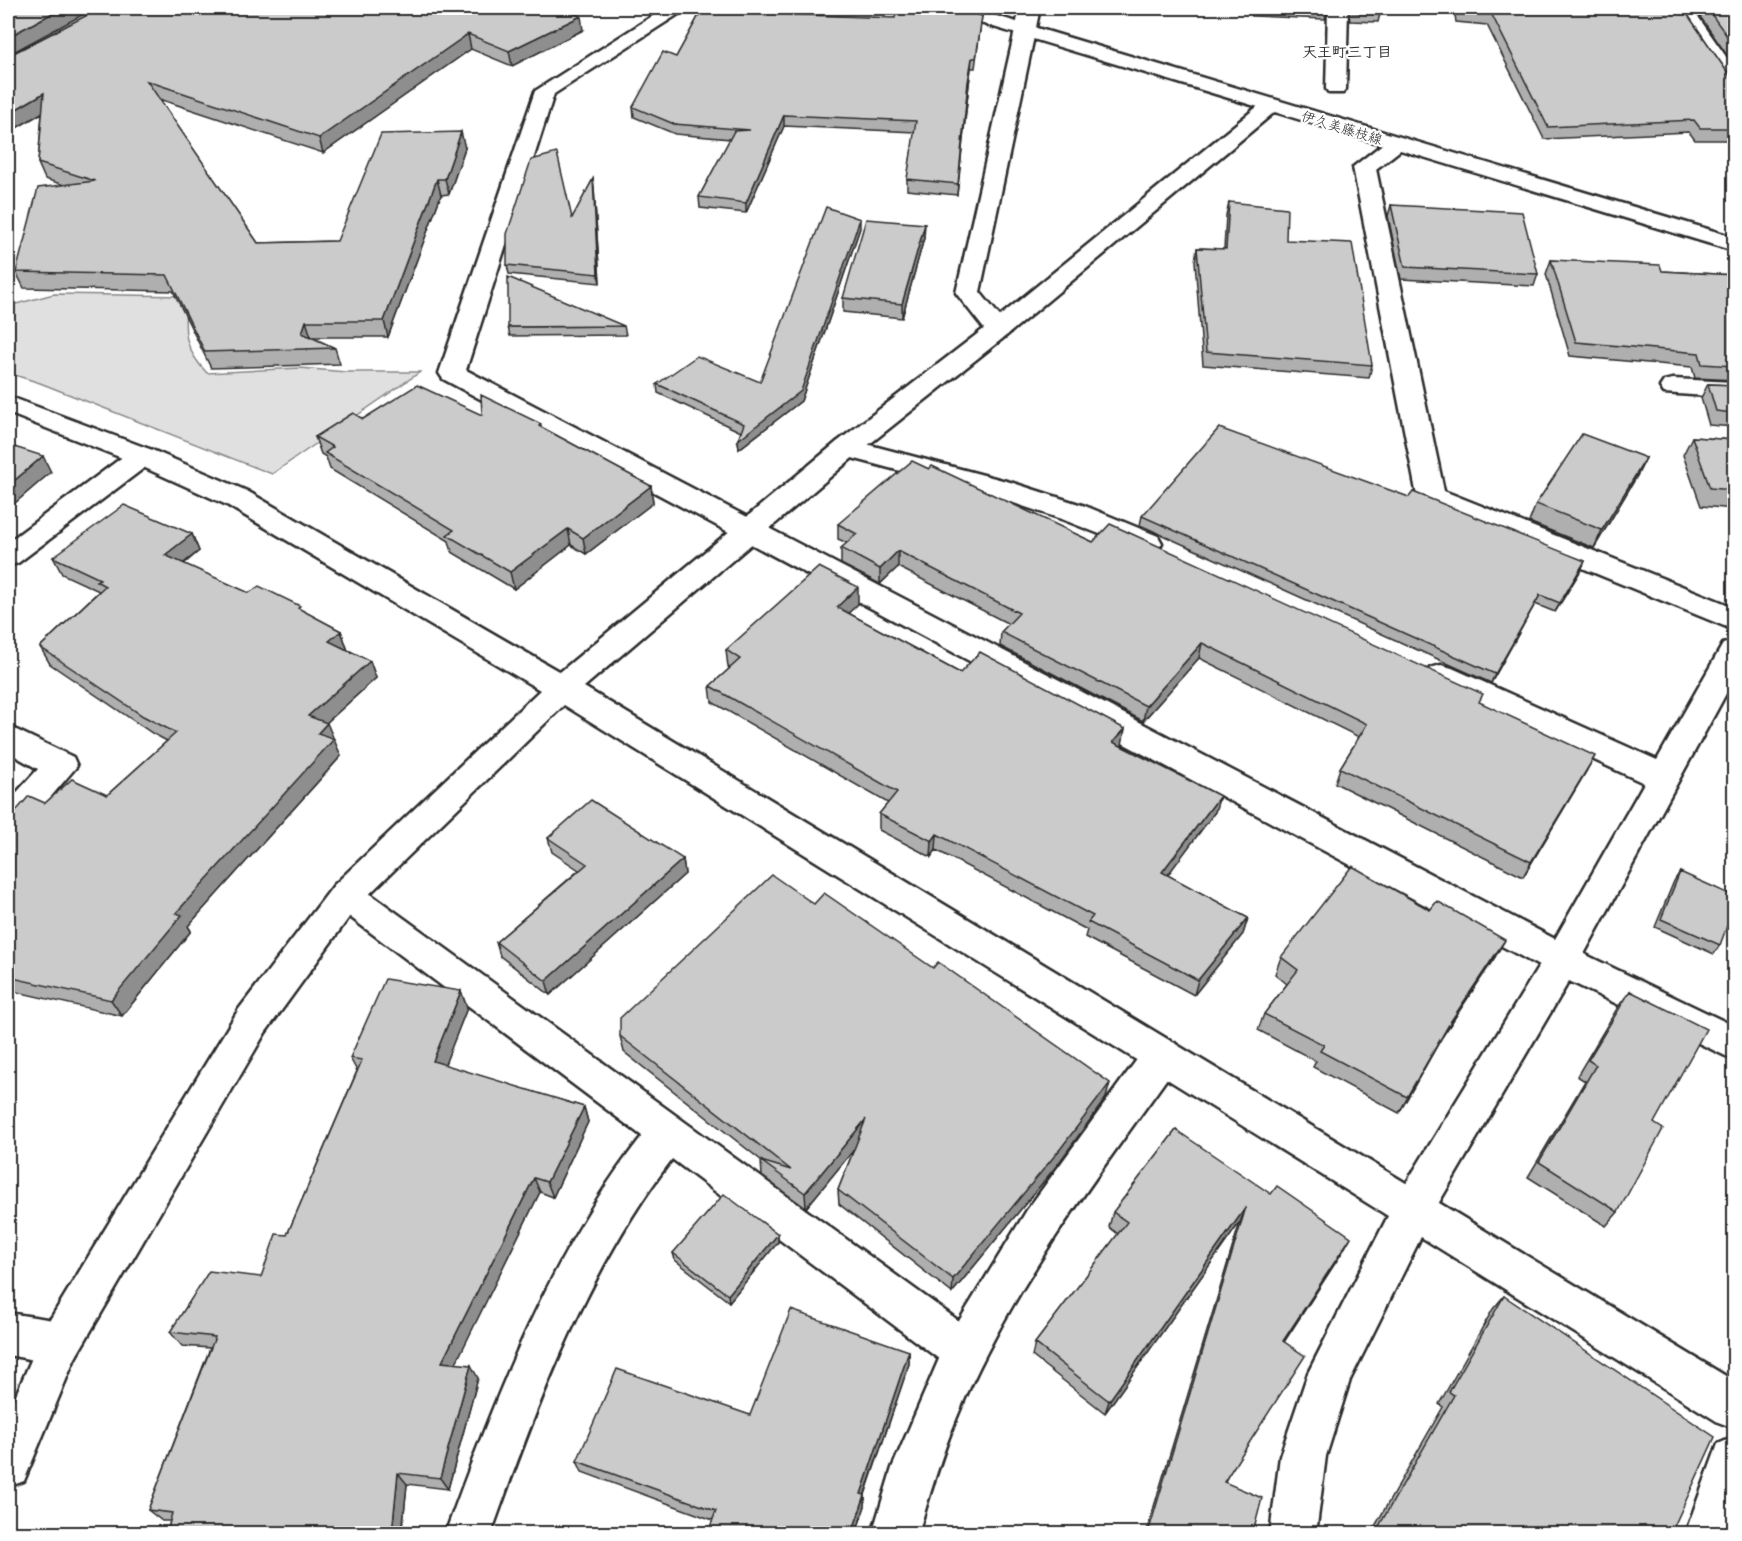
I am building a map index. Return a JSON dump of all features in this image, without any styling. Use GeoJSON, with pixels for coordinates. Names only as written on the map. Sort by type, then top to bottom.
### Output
{"type":"FeatureCollection","features":[{"type":"Feature","properties":{"kind":"street"},"geometry":{"type":"LineString","coordinates":[[678,8],[545,92],[452,373],[751,529],[1562,960],[1734,1044]]}},
{"type":"Feature","properties":{"kind":"street","name":"伊久美藤枝線"},"geometry":{"type":"LineString","coordinates":[[951,8],[1734,244]]}},
{"type":"Feature","properties":{"kind":"street"},"geometry":{"type":"LineString","coordinates":[[998,330],[968,293],[1030,8]]}},
{"type":"Feature","properties":{"kind":"street"},"geometry":{"type":"LineString","coordinates":[[1336,89],[1338,8]]}},
{"type":"Feature","properties":{"kind":"street"},"geometry":{"type":"LineString","coordinates":[[1683,8],[1734,82]]}},
{"type":"Feature","properties":{"kind":"street"},"geometry":{"type":"LineString","coordinates":[[8,1465],[60,1343],[165,1163],[252,1021],[346,895],[562,688],[847,448],[998,330],[1270,106]]}},
{"type":"Feature","properties":{"kind":"street"},"geometry":{"type":"LineString","coordinates":[[1397,144],[1364,167],[1431,496],[1734,619]]}},
{"type":"Feature","properties":{"kind":"street"},"geometry":{"type":"LineString","coordinates":[[1673,387],[1734,390]]}},
{"type":"Feature","properties":{"kind":"street"},"geometry":{"type":"LineString","coordinates":[[8,404],[142,456],[237,498],[562,688],[1734,1406]]}},
{"type":"Feature","properties":{"kind":"street"},"geometry":{"type":"LineString","coordinates":[[847,448],[965,477],[1095,519],[1170,553]]}},
{"type":"Feature","properties":{"kind":"street"},"geometry":{"type":"LineString","coordinates":[[8,556],[142,456]]}},
{"type":"Feature","properties":{"kind":"street"},"geometry":{"type":"LineString","coordinates":[[1293,1533],[1303,1456],[1330,1373],[1413,1209],[1562,960],[1734,652]]}},
{"type":"Feature","properties":{"kind":"street"},"geometry":{"type":"LineString","coordinates":[[1416,665],[1663,777]]}},
{"type":"Feature","properties":{"kind":"street"},"geometry":{"type":"LineString","coordinates":[[8,738],[61,766],[8,824]]}},
{"type":"Feature","properties":{"kind":"street"},"geometry":{"type":"LineString","coordinates":[[346,895],[964,1351]]}},
{"type":"Feature","properties":{"kind":"street"},"geometry":{"type":"LineString","coordinates":[[895,1533],[907,1484],[964,1351],[1044,1217],[1162,1055]]}},
{"type":"Feature","properties":{"kind":"street"},"geometry":{"type":"LineString","coordinates":[[468,1533],[500,1444],[559,1314],[611,1210],[667,1134]]}},
{"type":"Feature","properties":{"kind":"street"},"geometry":{"type":"LineString","coordinates":[[8,1334],[60,1343]]}},
{"type":"Feature","properties":{"kind":"street"},"geometry":{"type":"LineString","coordinates":[[1708,1533],[1734,1460]]}},
{"type":"Feature","properties":{"kind":"shaded area"},"geometry":{"type":"Polygon","coordinates":[[[54,294],[187,296],[186,338],[193,355],[207,373],[300,368],[346,372],[420,372],[272,474],[40,383],[8,373],[8,306],[54,294]]]}},
{"type":"Feature","properties":{"kind":"building"},"geometry":{"type":"Polygon","coordinates":[[[8,8],[62,8],[8,37],[8,8]]]}},
{"type":"Feature","properties":{"kind":"building"},"geometry":{"type":"Polygon","coordinates":[[[101,8],[560,8],[581,16],[509,51],[468,34],[319,138],[147,81],[258,243],[337,241],[381,134],[461,132],[445,179],[437,179],[384,321],[306,321],[302,333],[335,348],[205,352],[167,275],[16,272],[38,188],[95,181],[38,163],[44,93],[8,114],[8,56],[101,8]]]}},
{"type":"Feature","properties":{"kind":"building"},"geometry":{"type":"Polygon","coordinates":[[[703,8],[749,8],[747,13],[895,18],[897,8],[955,8],[982,16],[976,58],[972,58],[968,82],[958,184],[907,179],[916,121],[784,115],[746,203],[699,197],[734,131],[750,130],[674,124],[633,107],[663,52],[676,57],[703,8]]]}},
{"type":"Feature","properties":{"kind":"building"},"geometry":{"type":"Polygon","coordinates":[[[1258,8],[1328,8],[1327,11],[1258,8]]]}},
{"type":"Feature","properties":{"kind":"building"},"geometry":{"type":"Polygon","coordinates":[[[1351,8],[1379,8],[1380,14],[1352,12],[1351,8]]]}},
{"type":"Feature","properties":{"kind":"building"},"geometry":{"type":"Polygon","coordinates":[[[1459,8],[1683,8],[1730,76],[1734,77],[1734,128],[1700,128],[1694,120],[1548,127],[1491,13],[1459,11],[1459,8]]]}},
{"type":"Feature","properties":{"kind":"building"},"geometry":{"type":"Polygon","coordinates":[[[1707,8],[1734,8],[1734,46],[1707,8]]]}},
{"type":"Feature","properties":{"kind":"building"},"geometry":{"type":"Polygon","coordinates":[[[557,153],[572,218],[593,179],[598,274],[507,265],[507,234],[531,160],[557,153]]]}},
{"type":"Feature","properties":{"kind":"building"},"geometry":{"type":"Polygon","coordinates":[[[1229,202],[1287,208],[1286,240],[1352,243],[1372,365],[1206,352],[1197,248],[1226,249],[1229,202]]]}},
{"type":"Feature","properties":{"kind":"building"},"geometry":{"type":"Polygon","coordinates":[[[1391,205],[1522,212],[1538,274],[1405,267],[1391,205]]]}},
{"type":"Feature","properties":{"kind":"building"},"geometry":{"type":"Polygon","coordinates":[[[826,207],[860,219],[801,391],[738,440],[744,424],[657,384],[697,356],[760,382],[826,207]]]}},
{"type":"Feature","properties":{"kind":"building"},"geometry":{"type":"Polygon","coordinates":[[[866,219],[925,224],[902,304],[843,298],[866,219]]]}},
{"type":"Feature","properties":{"kind":"building"},"geometry":{"type":"Polygon","coordinates":[[[1551,260],[1660,265],[1662,271],[1734,275],[1734,366],[1702,364],[1699,353],[1576,342],[1551,260]]]}},
{"type":"Feature","properties":{"kind":"building"},"geometry":{"type":"Polygon","coordinates":[[[508,277],[624,326],[508,327],[508,277]]]}},
{"type":"Feature","properties":{"kind":"building"},"geometry":{"type":"Polygon","coordinates":[[[1708,384],[1734,385],[1734,413],[1716,411],[1708,384]]]}},
{"type":"Feature","properties":{"kind":"building"},"geometry":{"type":"Polygon","coordinates":[[[417,385],[482,415],[481,395],[541,424],[539,426],[651,486],[583,538],[568,529],[510,572],[447,535],[454,530],[325,453],[333,447],[315,437],[353,413],[363,419],[417,385]]]}},
{"type":"Feature","properties":{"kind":"building"},"geometry":{"type":"Polygon","coordinates":[[[1219,428],[1409,497],[1413,492],[1585,561],[1560,603],[1540,595],[1495,674],[1142,516],[1219,428]]]}},
{"type":"Feature","properties":{"kind":"building"},"geometry":{"type":"Polygon","coordinates":[[[1582,434],[1646,458],[1602,530],[1536,504],[1582,434]]]}},
{"type":"Feature","properties":{"kind":"building"},"geometry":{"type":"Polygon","coordinates":[[[1692,437],[1734,440],[1734,490],[1710,488],[1692,437]]]}},
{"type":"Feature","properties":{"kind":"building"},"geometry":{"type":"Polygon","coordinates":[[[8,445],[43,456],[8,486],[8,445]]]}},
{"type":"Feature","properties":{"kind":"building"},"geometry":{"type":"Polygon","coordinates":[[[912,461],[929,469],[932,466],[1093,542],[1110,524],[1483,694],[1479,702],[1595,756],[1531,862],[1340,768],[1367,724],[1202,643],[1146,706],[1001,632],[1019,613],[898,551],[880,569],[841,548],[857,534],[838,524],[912,461]]]}},
{"type":"Feature","properties":{"kind":"building"},"geometry":{"type":"Polygon","coordinates":[[[124,505],[192,534],[165,555],[249,593],[259,586],[300,606],[298,608],[341,631],[329,641],[370,661],[308,716],[327,723],[318,733],[334,739],[176,913],[182,915],[111,1000],[8,977],[8,819],[29,796],[45,803],[72,779],[107,795],[176,733],[143,716],[40,647],[105,586],[96,581],[100,579],[53,557],[124,505]]]}},
{"type":"Feature","properties":{"kind":"building"},"geometry":{"type":"Polygon","coordinates":[[[819,567],[858,587],[837,607],[960,673],[980,652],[1125,729],[1113,742],[1220,796],[1162,872],[1248,918],[1198,980],[1088,922],[1093,916],[937,834],[932,841],[879,814],[897,792],[710,686],[740,659],[726,650],[819,567]]]}},
{"type":"Feature","properties":{"kind":"building"},"geometry":{"type":"Polygon","coordinates":[[[591,800],[683,859],[546,981],[496,942],[587,864],[548,838],[591,800]]]}},
{"type":"Feature","properties":{"kind":"building"},"geometry":{"type":"Polygon","coordinates":[[[1352,866],[1430,910],[1437,901],[1505,940],[1451,1021],[1407,1097],[1320,1051],[1324,1045],[1264,1014],[1298,970],[1281,957],[1352,866]]]}},
{"type":"Feature","properties":{"kind":"building"},"geometry":{"type":"Polygon","coordinates":[[[1680,872],[1734,896],[1734,907],[1720,945],[1661,919],[1680,872]]]}},
{"type":"Feature","properties":{"kind":"building"},"geometry":{"type":"Polygon","coordinates":[[[772,875],[814,904],[824,893],[933,968],[938,962],[1110,1083],[1061,1148],[953,1279],[838,1190],[866,1119],[805,1193],[761,1161],[791,1170],[620,1036],[620,1018],[772,875]]]}},
{"type":"Feature","properties":{"kind":"building"},"geometry":{"type":"Polygon","coordinates":[[[385,979],[461,991],[433,1061],[584,1107],[547,1182],[534,1178],[442,1362],[471,1365],[440,1478],[398,1473],[392,1533],[167,1533],[172,1513],[148,1510],[215,1337],[170,1332],[209,1271],[261,1277],[276,1234],[287,1235],[362,1060],[350,1058],[385,979]]]}},
{"type":"Feature","properties":{"kind":"building"},"geometry":{"type":"Polygon","coordinates":[[[1630,991],[1706,1029],[1654,1123],[1663,1129],[1618,1212],[1539,1162],[1596,1065],[1588,1060],[1630,991]]]}},
{"type":"Feature","properties":{"kind":"building"},"geometry":{"type":"Polygon","coordinates":[[[1176,1130],[1271,1194],[1277,1186],[1351,1237],[1283,1341],[1305,1356],[1224,1482],[1262,1498],[1253,1533],[1148,1533],[1246,1207],[1109,1401],[1035,1343],[1127,1222],[1113,1212],[1176,1130]]]}},
{"type":"Feature","properties":{"kind":"building"},"geometry":{"type":"Polygon","coordinates":[[[724,1194],[778,1234],[728,1295],[673,1253],[724,1194]]]}},
{"type":"Feature","properties":{"kind":"building"},"geometry":{"type":"Polygon","coordinates":[[[1504,1296],[1715,1437],[1671,1533],[1375,1533],[1454,1395],[1449,1392],[1504,1296]]]}},
{"type":"Feature","properties":{"kind":"building"},"geometry":{"type":"Polygon","coordinates":[[[791,1310],[909,1351],[861,1494],[865,1495],[852,1533],[708,1533],[716,1511],[577,1461],[617,1369],[750,1415],[791,1310]]]}},
{"type":"Feature","properties":{"kind":"district","name":"天王町三丁目"},"geometry":{"type":"Point","coordinates":[1347,51]}}]}
